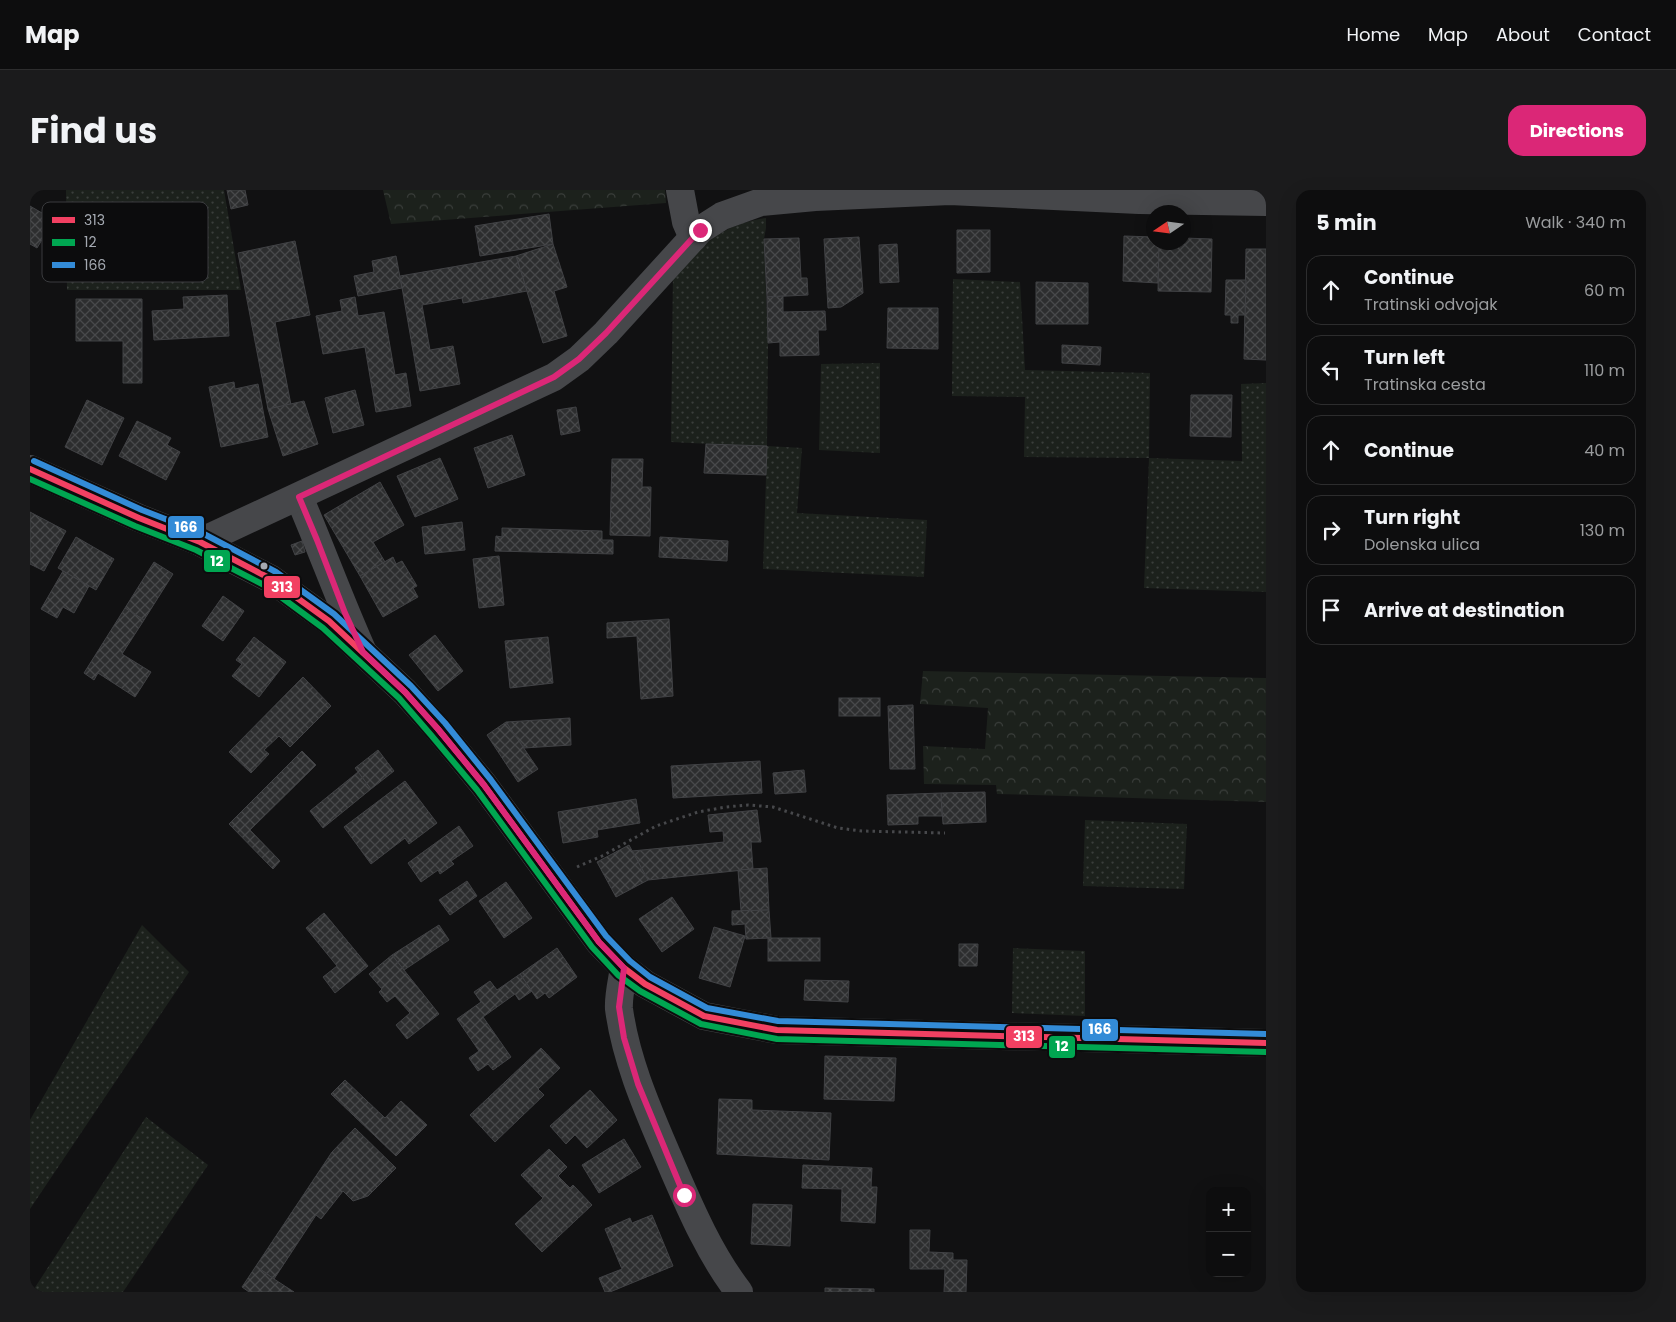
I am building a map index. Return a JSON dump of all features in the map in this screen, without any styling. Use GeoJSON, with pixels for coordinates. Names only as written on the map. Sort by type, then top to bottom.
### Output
{"type":"FeatureCollection","features":[{"type":"Feature","properties":{"kind":"main road"},"geometry":{"type":"LineString","coordinates":[[30,469],[139,518],[200,542],[270,579],[329,621],[405,692],[438,729],[484,785],[599,942],[624,968],[644,984],[704,1016],[777,1030],[1266,1043]]}},
{"type":"Feature","properties":{"kind":"street"},"geometry":{"type":"LineString","coordinates":[[680,190],[686,222],[692,238]]}},
{"type":"Feature","properties":{"kind":"street"},"geometry":{"type":"LineString","coordinates":[[200,542],[554,377],[579,359],[606,333],[700,230],[722,216],[744,207],[761,202],[815,196],[950,191],[1139,200],[1266,202]]}},
{"type":"Feature","properties":{"kind":"street"},"geometry":{"type":"LineString","coordinates":[[299,497],[345,613],[363,652]]}},
{"type":"Feature","properties":{"kind":"street"},"geometry":{"type":"LineString","coordinates":[[624,968],[619,1007],[624,1038],[638,1084],[684,1195],[724,1273],[739,1292]]}},
{"type":"Feature","properties":{"kind":"path"},"geometry":{"type":"LineString","coordinates":[[552,879],[602,856],[656,826],[698,812],[726,807],[748,805],[772,808],[838,828],[862,831],[945,833]]}},
{"type":"Feature","properties":{"kind":"green space"},"geometry":{"type":"Polygon","coordinates":[[[66,190],[224,190],[241,290],[67,290],[67,282],[208,282],[208,202],[66,202],[66,190]]]}},
{"type":"Feature","properties":{"kind":"green space"},"geometry":{"type":"Polygon","coordinates":[[[383,190],[665,190],[666,203],[391,224],[383,190]]]}},
{"type":"Feature","properties":{"kind":"green space"},"geometry":{"type":"Polygon","coordinates":[[[766,218],[764,239],[768,343],[767,446],[802,448],[797,513],[927,520],[924,577],[763,569],[767,447],[671,442],[673,273],[694,253],[715,237],[738,225],[766,218]]]}},
{"type":"Feature","properties":{"kind":"green space"},"geometry":{"type":"Polygon","coordinates":[[[953,279],[1020,282],[1025,370],[1150,373],[1149,458],[1024,457],[1025,397],[952,396],[953,279]]]}},
{"type":"Feature","properties":{"kind":"green space"},"geometry":{"type":"Polygon","coordinates":[[[880,363],[880,453],[819,450],[821,364],[880,363]]]}},
{"type":"Feature","properties":{"kind":"green space"},"geometry":{"type":"Polygon","coordinates":[[[1266,383],[1266,592],[1144,588],[1149,458],[1242,461],[1241,384],[1266,383]]]}},
{"type":"Feature","properties":{"kind":"green space"},"geometry":{"type":"Polygon","coordinates":[[[923,671],[1266,678],[1266,802],[997,794],[996,785],[924,784],[923,746],[985,749],[988,708],[920,704],[923,671]]]}},
{"type":"Feature","properties":{"kind":"green space"},"geometry":{"type":"Polygon","coordinates":[[[1085,820],[1187,824],[1184,889],[1083,886],[1085,820]]]}},
{"type":"Feature","properties":{"kind":"green space"},"geometry":{"type":"Polygon","coordinates":[[[142,925],[189,972],[30,1209],[30,1120],[142,925]]]}},
{"type":"Feature","properties":{"kind":"green space"},"geometry":{"type":"Polygon","coordinates":[[[1013,948],[1085,951],[1085,1016],[1012,1013],[1013,948]]]}},
{"type":"Feature","properties":{"kind":"green space"},"geometry":{"type":"Polygon","coordinates":[[[146,1117],[208,1165],[123,1292],[32,1292],[146,1117]]]}},
{"type":"Feature","properties":{"kind":"building"},"geometry":{"type":"Polygon","coordinates":[[[227,190],[245,190],[248,205],[231,209],[227,190]]]}},
{"type":"Feature","properties":{"kind":"building"},"geometry":{"type":"Polygon","coordinates":[[[30,206],[42,213],[42,240],[37,248],[30,244],[30,206]]]}},
{"type":"Feature","properties":{"kind":"building"},"geometry":{"type":"Polygon","coordinates":[[[549,214],[553,244],[480,256],[475,226],[549,214]]]}},
{"type":"Feature","properties":{"kind":"building"},"geometry":{"type":"Polygon","coordinates":[[[957,230],[990,230],[990,272],[957,273],[957,230]]]}},
{"type":"Feature","properties":{"kind":"building"},"geometry":{"type":"Polygon","coordinates":[[[1124,236],[1146,237],[1146,250],[1159,250],[1158,283],[1123,281],[1124,236]]]}},
{"type":"Feature","properties":{"kind":"building"},"geometry":{"type":"Polygon","coordinates":[[[859,237],[863,293],[841,307],[828,308],[824,239],[859,237]]]}},
{"type":"Feature","properties":{"kind":"building"},"geometry":{"type":"Polygon","coordinates":[[[799,238],[801,278],[807,278],[808,295],[767,297],[764,239],[799,238]]]}},
{"type":"Feature","properties":{"kind":"building"},"geometry":{"type":"Polygon","coordinates":[[[1191,238],[1212,239],[1211,292],[1158,291],[1159,250],[1191,250],[1191,238]]]}},
{"type":"Feature","properties":{"kind":"building"},"geometry":{"type":"Polygon","coordinates":[[[295,241],[310,315],[275,322],[291,405],[268,409],[238,253],[295,241]]]}},
{"type":"Feature","properties":{"kind":"building"},"geometry":{"type":"Polygon","coordinates":[[[553,244],[567,287],[554,291],[567,336],[543,343],[516,256],[553,244]]]}},
{"type":"Feature","properties":{"kind":"building"},"geometry":{"type":"Polygon","coordinates":[[[897,244],[899,282],[880,283],[879,245],[897,244]]]}},
{"type":"Feature","properties":{"kind":"building"},"geometry":{"type":"Polygon","coordinates":[[[1246,249],[1266,249],[1266,360],[1244,359],[1246,249]]]}},
{"type":"Feature","properties":{"kind":"building"},"geometry":{"type":"Polygon","coordinates":[[[396,256],[402,288],[358,296],[354,276],[374,272],[372,261],[396,256]]]}},
{"type":"Feature","properties":{"kind":"building"},"geometry":{"type":"Polygon","coordinates":[[[516,256],[527,291],[463,303],[462,298],[422,305],[430,350],[453,346],[460,384],[420,391],[400,276],[516,256]]]}},
{"type":"Feature","properties":{"kind":"building"},"geometry":{"type":"Polygon","coordinates":[[[1226,280],[1246,280],[1245,315],[1238,315],[1238,323],[1231,323],[1231,315],[1225,315],[1226,280]]]}},
{"type":"Feature","properties":{"kind":"building"},"geometry":{"type":"Polygon","coordinates":[[[1036,282],[1088,283],[1088,324],[1036,324],[1036,282]]]}},
{"type":"Feature","properties":{"kind":"building"},"geometry":{"type":"Polygon","coordinates":[[[227,295],[229,336],[154,340],[152,311],[184,309],[183,297],[227,295]]]}},
{"type":"Feature","properties":{"kind":"building"},"geometry":{"type":"Polygon","coordinates":[[[783,296],[783,312],[825,311],[826,330],[818,330],[819,355],[780,356],[780,342],[768,343],[767,297],[783,296]]]}},
{"type":"Feature","properties":{"kind":"building"},"geometry":{"type":"Polygon","coordinates":[[[355,297],[358,316],[384,312],[395,375],[406,373],[411,406],[376,412],[365,347],[323,354],[316,316],[342,311],[340,300],[355,297]]]}},
{"type":"Feature","properties":{"kind":"building"},"geometry":{"type":"Polygon","coordinates":[[[76,299],[142,299],[142,383],[123,383],[123,341],[76,341],[76,299]]]}},
{"type":"Feature","properties":{"kind":"building"},"geometry":{"type":"Polygon","coordinates":[[[888,308],[938,308],[938,349],[887,348],[888,308]]]}},
{"type":"Feature","properties":{"kind":"building"},"geometry":{"type":"Polygon","coordinates":[[[1062,345],[1101,347],[1100,365],[1062,363],[1062,345]]]}},
{"type":"Feature","properties":{"kind":"building"},"geometry":{"type":"Polygon","coordinates":[[[234,382],[235,389],[258,384],[268,437],[221,447],[209,387],[234,382]]]}},
{"type":"Feature","properties":{"kind":"building"},"geometry":{"type":"Polygon","coordinates":[[[355,390],[364,425],[333,433],[325,398],[355,390]]]}},
{"type":"Feature","properties":{"kind":"building"},"geometry":{"type":"Polygon","coordinates":[[[1191,395],[1232,395],[1231,437],[1190,436],[1191,395]]]}},
{"type":"Feature","properties":{"kind":"building"},"geometry":{"type":"Polygon","coordinates":[[[87,400],[124,418],[102,465],[65,447],[87,400]]]}},
{"type":"Feature","properties":{"kind":"building"},"geometry":{"type":"Polygon","coordinates":[[[304,401],[318,444],[283,456],[268,409],[304,401]]]}},
{"type":"Feature","properties":{"kind":"building"},"geometry":{"type":"Polygon","coordinates":[[[576,407],[580,431],[561,435],[557,410],[576,407]]]}},
{"type":"Feature","properties":{"kind":"building"},"geometry":{"type":"Polygon","coordinates":[[[137,421],[171,438],[167,445],[180,452],[166,480],[119,456],[137,421]]]}},
{"type":"Feature","properties":{"kind":"building"},"geometry":{"type":"Polygon","coordinates":[[[512,435],[525,475],[488,488],[474,448],[512,435]]]}},
{"type":"Feature","properties":{"kind":"building"},"geometry":{"type":"Polygon","coordinates":[[[706,444],[767,446],[766,475],[704,473],[706,444]]]}},
{"type":"Feature","properties":{"kind":"building"},"geometry":{"type":"Polygon","coordinates":[[[440,458],[458,499],[415,517],[397,476],[440,458]]]}},
{"type":"Feature","properties":{"kind":"building"},"geometry":{"type":"Polygon","coordinates":[[[612,459],[643,459],[642,487],[651,487],[650,536],[610,535],[612,459]]]}},
{"type":"Feature","properties":{"kind":"building"},"geometry":{"type":"Polygon","coordinates":[[[380,482],[404,525],[373,542],[385,562],[360,576],[324,515],[380,482]]]}},
{"type":"Feature","properties":{"kind":"building"},"geometry":{"type":"Polygon","coordinates":[[[30,512],[66,531],[44,571],[30,564],[30,512]]]}},
{"type":"Feature","properties":{"kind":"building"},"geometry":{"type":"Polygon","coordinates":[[[462,522],[465,550],[425,554],[422,527],[462,522]]]}},
{"type":"Feature","properties":{"kind":"building"},"geometry":{"type":"Polygon","coordinates":[[[502,528],[602,531],[602,540],[613,540],[613,554],[495,551],[496,536],[502,537],[502,528]]]}},
{"type":"Feature","properties":{"kind":"building"},"geometry":{"type":"Polygon","coordinates":[[[76,537],[114,559],[96,590],[58,568],[76,537]]]}},
{"type":"Feature","properties":{"kind":"building"},"geometry":{"type":"Polygon","coordinates":[[[660,537],[728,541],[727,561],[659,557],[660,537]]]}},
{"type":"Feature","properties":{"kind":"building"},"geometry":{"type":"Polygon","coordinates":[[[302,541],[305,552],[295,555],[291,545],[302,541]]]}},
{"type":"Feature","properties":{"kind":"building"},"geometry":{"type":"Polygon","coordinates":[[[499,556],[504,605],[479,608],[473,559],[499,556]]]}},
{"type":"Feature","properties":{"kind":"building"},"geometry":{"type":"Polygon","coordinates":[[[393,557],[396,564],[402,561],[417,586],[413,588],[418,597],[383,617],[360,576],[393,557]]]}},
{"type":"Feature","properties":{"kind":"building"},"geometry":{"type":"Polygon","coordinates":[[[154,562],[173,574],[144,620],[125,608],[154,562]]]}},
{"type":"Feature","properties":{"kind":"building"},"geometry":{"type":"Polygon","coordinates":[[[63,571],[89,586],[74,613],[63,607],[57,618],[41,609],[63,571]]]}},
{"type":"Feature","properties":{"kind":"building"},"geometry":{"type":"Polygon","coordinates":[[[223,596],[244,611],[223,641],[202,626],[223,596]]]}},
{"type":"Feature","properties":{"kind":"building"},"geometry":{"type":"Polygon","coordinates":[[[125,608],[144,620],[122,654],[151,672],[135,697],[98,673],[94,680],[84,673],[125,608]]]}},
{"type":"Feature","properties":{"kind":"building"},"geometry":{"type":"Polygon","coordinates":[[[669,619],[673,696],[641,699],[637,636],[607,638],[607,623],[669,619]]]}},
{"type":"Feature","properties":{"kind":"building"},"geometry":{"type":"Polygon","coordinates":[[[435,635],[463,671],[438,691],[409,655],[435,635]]]}},
{"type":"Feature","properties":{"kind":"building"},"geometry":{"type":"Polygon","coordinates":[[[254,637],[286,662],[259,697],[232,676],[242,664],[236,660],[254,637]]]}},
{"type":"Feature","properties":{"kind":"building"},"geometry":{"type":"Polygon","coordinates":[[[548,637],[553,683],[510,688],[505,641],[548,637]]]}},
{"type":"Feature","properties":{"kind":"building"},"geometry":{"type":"Polygon","coordinates":[[[303,677],[331,706],[290,747],[279,736],[264,750],[269,754],[251,773],[229,752],[303,677]]]}},
{"type":"Feature","properties":{"kind":"building"},"geometry":{"type":"Polygon","coordinates":[[[839,698],[880,698],[880,716],[839,716],[839,698]]]}},
{"type":"Feature","properties":{"kind":"building"},"geometry":{"type":"Polygon","coordinates":[[[913,705],[915,769],[890,769],[888,706],[913,705]]]}},
{"type":"Feature","properties":{"kind":"building"},"geometry":{"type":"Polygon","coordinates":[[[570,718],[571,745],[524,748],[506,722],[570,718]]]}},
{"type":"Feature","properties":{"kind":"building"},"geometry":{"type":"Polygon","coordinates":[[[506,722],[538,769],[518,782],[487,735],[506,722]]]}},
{"type":"Feature","properties":{"kind":"building"},"geometry":{"type":"Polygon","coordinates":[[[378,750],[394,771],[371,789],[355,768],[378,750]]]}},
{"type":"Feature","properties":{"kind":"building"},"geometry":{"type":"Polygon","coordinates":[[[302,751],[316,765],[250,830],[280,861],[273,869],[229,824],[302,751]]]}},
{"type":"Feature","properties":{"kind":"building"},"geometry":{"type":"Polygon","coordinates":[[[760,761],[762,793],[673,798],[671,766],[760,761]]]}},
{"type":"Feature","properties":{"kind":"building"},"geometry":{"type":"Polygon","coordinates":[[[804,770],[806,792],[775,794],[773,773],[804,770]]]}},
{"type":"Feature","properties":{"kind":"building"},"geometry":{"type":"Polygon","coordinates":[[[358,772],[371,789],[323,828],[310,811],[358,772]]]}},
{"type":"Feature","properties":{"kind":"building"},"geometry":{"type":"Polygon","coordinates":[[[405,781],[437,823],[409,844],[405,838],[371,864],[344,827],[405,781]]]}},
{"type":"Feature","properties":{"kind":"building"},"geometry":{"type":"Polygon","coordinates":[[[985,792],[986,822],[943,824],[941,793],[985,792]]]}},
{"type":"Feature","properties":{"kind":"building"},"geometry":{"type":"Polygon","coordinates":[[[941,793],[942,816],[918,816],[918,824],[888,825],[887,795],[941,793]]]}},
{"type":"Feature","properties":{"kind":"building"},"geometry":{"type":"Polygon","coordinates":[[[636,799],[640,823],[597,830],[598,837],[563,843],[558,812],[636,799]]]}},
{"type":"Feature","properties":{"kind":"building"},"geometry":{"type":"Polygon","coordinates":[[[757,810],[761,842],[751,842],[753,869],[648,880],[632,851],[724,842],[723,831],[710,832],[708,815],[757,810]]]}},
{"type":"Feature","properties":{"kind":"building"},"geometry":{"type":"Polygon","coordinates":[[[459,826],[473,846],[451,861],[454,864],[440,874],[438,870],[421,882],[408,863],[459,826]]]}},
{"type":"Feature","properties":{"kind":"building"},"geometry":{"type":"Polygon","coordinates":[[[629,845],[648,880],[616,897],[597,862],[629,845]]]}},
{"type":"Feature","properties":{"kind":"building"},"geometry":{"type":"Polygon","coordinates":[[[767,868],[769,910],[741,911],[738,870],[767,868]]]}},
{"type":"Feature","properties":{"kind":"building"},"geometry":{"type":"Polygon","coordinates":[[[467,881],[477,896],[450,915],[439,900],[467,881]]]}},
{"type":"Feature","properties":{"kind":"building"},"geometry":{"type":"Polygon","coordinates":[[[506,882],[532,918],[504,938],[479,901],[506,882]]]}},
{"type":"Feature","properties":{"kind":"building"},"geometry":{"type":"Polygon","coordinates":[[[672,897],[694,929],[662,952],[639,919],[672,897]]]}},
{"type":"Feature","properties":{"kind":"building"},"geometry":{"type":"Polygon","coordinates":[[[769,910],[771,938],[746,939],[745,924],[732,925],[732,911],[769,910]]]}},
{"type":"Feature","properties":{"kind":"building"},"geometry":{"type":"Polygon","coordinates":[[[324,913],[368,966],[335,993],[323,977],[337,966],[306,928],[324,913]]]}},
{"type":"Feature","properties":{"kind":"building"},"geometry":{"type":"Polygon","coordinates":[[[439,925],[449,940],[404,970],[392,955],[439,925]]]}},
{"type":"Feature","properties":{"kind":"building"},"geometry":{"type":"Polygon","coordinates":[[[714,927],[745,936],[730,987],[699,978],[714,927]]]}},
{"type":"Feature","properties":{"kind":"building"},"geometry":{"type":"Polygon","coordinates":[[[768,938],[820,938],[820,961],[768,961],[768,938]]]}},
{"type":"Feature","properties":{"kind":"building"},"geometry":{"type":"Polygon","coordinates":[[[959,944],[978,944],[977,966],[959,966],[959,944]]]}},
{"type":"Feature","properties":{"kind":"building"},"geometry":{"type":"Polygon","coordinates":[[[557,948],[577,977],[549,998],[545,993],[537,999],[520,974],[557,948]]]}},
{"type":"Feature","properties":{"kind":"building"},"geometry":{"type":"Polygon","coordinates":[[[392,955],[439,1014],[407,1039],[396,1025],[410,1013],[395,996],[387,1002],[379,992],[382,989],[369,974],[392,955]]]}},
{"type":"Feature","properties":{"kind":"building"},"geometry":{"type":"Polygon","coordinates":[[[520,974],[532,991],[519,1000],[515,994],[483,1017],[511,1057],[493,1070],[488,1064],[478,1071],[469,1058],[479,1051],[457,1019],[481,1002],[474,992],[490,981],[497,990],[520,974]]]}},
{"type":"Feature","properties":{"kind":"building"},"geometry":{"type":"Polygon","coordinates":[[[805,980],[849,981],[848,1002],[804,1000],[805,980]]]}},
{"type":"Feature","properties":{"kind":"building"},"geometry":{"type":"Polygon","coordinates":[[[541,1048],[560,1068],[538,1089],[544,1095],[495,1142],[470,1115],[541,1048]]]}},
{"type":"Feature","properties":{"kind":"building"},"geometry":{"type":"Polygon","coordinates":[[[825,1056],[896,1058],[894,1101],[824,1099],[825,1056]]]}},
{"type":"Feature","properties":{"kind":"building"},"geometry":{"type":"Polygon","coordinates":[[[345,1080],[385,1118],[401,1101],[427,1125],[396,1156],[331,1094],[345,1080]]]}},
{"type":"Feature","properties":{"kind":"building"},"geometry":{"type":"Polygon","coordinates":[[[590,1090],[617,1120],[587,1148],[575,1135],[566,1144],[550,1126],[590,1090]]]}},
{"type":"Feature","properties":{"kind":"building"},"geometry":{"type":"Polygon","coordinates":[[[719,1099],[752,1100],[752,1110],[831,1113],[829,1160],[717,1154],[719,1099]]]}},
{"type":"Feature","properties":{"kind":"building"},"geometry":{"type":"Polygon","coordinates":[[[355,1128],[396,1168],[368,1196],[353,1201],[343,1191],[321,1219],[316,1215],[274,1279],[256,1266],[332,1152],[355,1128]]]}},
{"type":"Feature","properties":{"kind":"building"},"geometry":{"type":"Polygon","coordinates":[[[624,1139],[641,1167],[599,1193],[582,1165],[624,1139]]]}},
{"type":"Feature","properties":{"kind":"building"},"geometry":{"type":"Polygon","coordinates":[[[549,1149],[567,1167],[558,1176],[570,1188],[573,1185],[592,1205],[542,1252],[515,1224],[543,1198],[521,1175],[549,1149]]]}},
{"type":"Feature","properties":{"kind":"building"},"geometry":{"type":"Polygon","coordinates":[[[803,1165],[872,1168],[871,1187],[877,1187],[875,1223],[841,1221],[842,1189],[802,1188],[803,1165]]]}},
{"type":"Feature","properties":{"kind":"building"},"geometry":{"type":"Polygon","coordinates":[[[753,1204],[792,1205],[790,1246],[751,1244],[753,1204]]]}},
{"type":"Feature","properties":{"kind":"building"},"geometry":{"type":"Polygon","coordinates":[[[652,1215],[673,1266],[610,1292],[605,1292],[599,1278],[622,1269],[605,1229],[630,1218],[632,1223],[652,1215]]]}},
{"type":"Feature","properties":{"kind":"building"},"geometry":{"type":"Polygon","coordinates":[[[910,1230],[930,1230],[929,1252],[953,1253],[953,1260],[967,1260],[966,1292],[944,1292],[945,1269],[910,1269],[910,1230]]]}},
{"type":"Feature","properties":{"kind":"building"},"geometry":{"type":"Polygon","coordinates":[[[256,1266],[294,1292],[249,1292],[242,1287],[256,1266]]]}},
{"type":"Feature","properties":{"kind":"building"},"geometry":{"type":"Polygon","coordinates":[[[825,1288],[874,1289],[874,1292],[825,1292],[825,1288]]]}},
{"type":"Feature","properties":{"kind":"transit line","name":"166"},"geometry":{"type":"LineString","coordinates":[[34,461],[142,510],[204,534],[276,572],[334,614],[411,686],[445,723],[491,780],[606,936],[630,961],[650,977],[707,1008],[778,1021],[1266,1034]]}},
{"type":"Feature","properties":{"kind":"transit line","name":"313"},"geometry":{"type":"LineString","coordinates":[[30,469],[139,518],[200,542],[271,579],[329,621],[405,692],[438,729],[484,785],[599,942],[624,968],[645,984],[704,1016],[777,1030],[1266,1043]]}},
{"type":"Feature","properties":{"kind":"transit line","name":"12"},"geometry":{"type":"LineString","coordinates":[[30,479],[135,526],[196,550],[266,586],[323,628],[399,698],[431,735],[477,790],[592,947],[618,975],[640,991],[701,1024],[777,1039],[1266,1052]]}},
{"type":"Feature","properties":{"kind":"route"},"geometry":{"type":"LineString","coordinates":[[684,1195],[638,1084],[624,1038],[619,1007],[624,968],[599,942],[484,785],[438,729],[405,692],[363,652],[345,613],[299,497],[554,377],[579,359],[606,333],[700,230]]}}]}
